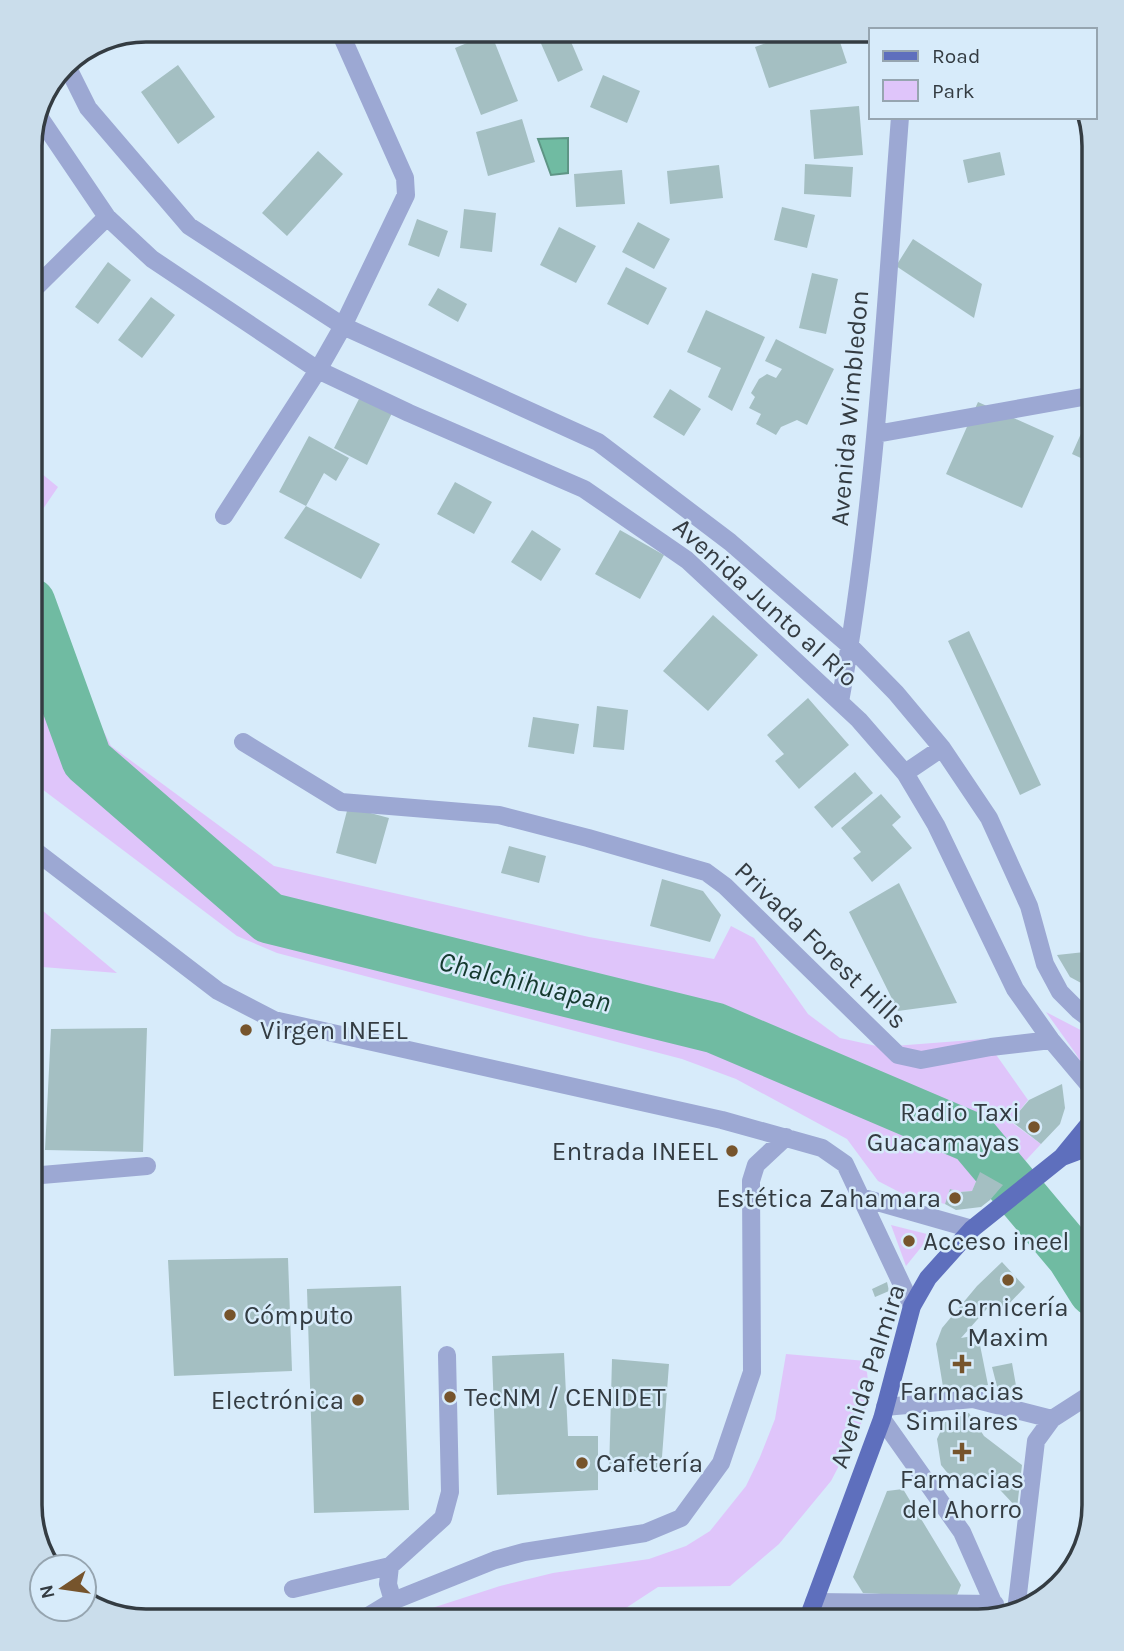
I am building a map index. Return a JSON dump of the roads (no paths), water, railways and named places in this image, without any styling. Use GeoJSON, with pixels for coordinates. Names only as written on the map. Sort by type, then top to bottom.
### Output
{"type":"FeatureCollection","features":[{"type":"Feature","properties":{"kind":"main road"},"geometry":{"type":"LineString","coordinates":[[1062,1157],[1082,1133]]}},
{"type":"Feature","properties":{"kind":"main road"},"geometry":{"type":"LineString","coordinates":[[1062,1157],[1082,1150]]}},
{"type":"Feature","properties":{"kind":"main road","name":"Avenida Palmira"},"geometry":{"type":"LineString","coordinates":[[811,1609],[884,1413],[912,1306],[928,1278],[976,1226],[1062,1157]]}},
{"type":"Feature","properties":{"kind":"street"},"geometry":{"type":"LineString","coordinates":[[224,516],[318,370],[343,326],[406,195],[405,178],[344,42]]}},
{"type":"Feature","properties":{"kind":"street","name":"Avenida Junto al Río"},"geometry":{"type":"LineString","coordinates":[[71,74],[88,108],[189,226],[343,326],[598,442],[730,542],[850,646],[896,693],[942,748],[989,818],[1029,906],[1045,964],[1060,992],[1082,1013]]}},
{"type":"Feature","properties":{"kind":"street","name":"Avenida Wimbledon"},"geometry":{"type":"LineString","coordinates":[[840,702],[850,646],[876,434],[900,119]]}},
{"type":"Feature","properties":{"kind":"street","name":"Avenida Junto al Río"},"geometry":{"type":"LineString","coordinates":[[45,125],[107,217],[152,259],[318,370],[584,489],[687,560],[859,720],[905,773],[936,825],[1015,989],[1051,1040],[1082,1077]]}},
{"type":"Feature","properties":{"kind":"street"},"geometry":{"type":"LineString","coordinates":[[42,281],[107,217]]}},
{"type":"Feature","properties":{"kind":"street"},"geometry":{"type":"LineString","coordinates":[[876,434],[1082,397]]}},
{"type":"Feature","properties":{"kind":"street","name":"Privada Forest Hills"},"geometry":{"type":"LineString","coordinates":[[243,742],[341,802],[499,815],[706,872],[724,886],[898,1055],[920,1060],[1051,1040]]}},
{"type":"Feature","properties":{"kind":"street"},"geometry":{"type":"LineString","coordinates":[[905,773],[942,748]]}},
{"type":"Feature","properties":{"kind":"street"},"geometry":{"type":"LineString","coordinates":[[42,856],[218,991],[274,1020],[786,1136],[822,1147],[845,1164],[912,1306]]}},
{"type":"Feature","properties":{"kind":"street"},"geometry":{"type":"LineString","coordinates":[[380,1609],[393,1601],[495,1560],[524,1552],[645,1533],[681,1518],[721,1463],[752,1372],[751,1181],[757,1164],[786,1136]]}},
{"type":"Feature","properties":{"kind":"street"},"geometry":{"type":"LineString","coordinates":[[42,1175],[147,1166]]}},
{"type":"Feature","properties":{"kind":"street"},"geometry":{"type":"LineString","coordinates":[[860,1197],[976,1226]]}},
{"type":"Feature","properties":{"kind":"street"},"geometry":{"type":"LineString","coordinates":[[293,1589],[390,1566],[443,1518],[450,1492],[446,1355]]}},
{"type":"Feature","properties":{"kind":"street"},"geometry":{"type":"LineString","coordinates":[[996,1607],[962,1532],[884,1413],[973,1399],[1052,1419]]}},
{"type":"Feature","properties":{"kind":"street"},"geometry":{"type":"LineString","coordinates":[[1017,1601],[1036,1441],[1052,1419],[1082,1400]]}},
{"type":"Feature","properties":{"kind":"street"},"geometry":{"type":"LineString","coordinates":[[390,1566],[388,1584],[393,1601]]}},
{"type":"Feature","properties":{"kind":"street"},"geometry":{"type":"LineString","coordinates":[[814,1602],[974,1609]]}},
{"type":"Feature","properties":{"kind":"waterway","name":"Chalchihuapan"},"geometry":{"type":"LineString","coordinates":[[42,636],[87,760],[269,918],[715,1028],[973,1138],[1072,1256],[1082,1272]]}},
{"type":"Feature","properties":{"kind":"place","name":"Virgen INEEL"},"geometry":{"type":"Point","coordinates":[246,1030]}},
{"type":"Feature","properties":{"kind":"place","name":"Radio Taxi Guacamayas"},"geometry":{"type":"Point","coordinates":[1034,1127]}},
{"type":"Feature","properties":{"kind":"place","name":"Entrada INEEL"},"geometry":{"type":"Point","coordinates":[732,1151]}},
{"type":"Feature","properties":{"kind":"place","name":"Estética Zahamara"},"geometry":{"type":"Point","coordinates":[955,1198]}},
{"type":"Feature","properties":{"kind":"place","name":"Acceso ineel"},"geometry":{"type":"Point","coordinates":[909,1241]}},
{"type":"Feature","properties":{"kind":"place","name":"Carnicería Maxim"},"geometry":{"type":"Point","coordinates":[1008,1280]}},
{"type":"Feature","properties":{"kind":"place","name":"Cómputo"},"geometry":{"type":"Point","coordinates":[230,1315]}},
{"type":"Feature","properties":{"kind":"place","name":"Farmacias Similares"},"geometry":{"type":"Point","coordinates":[962,1364]}},
{"type":"Feature","properties":{"kind":"place","name":"TecNM / CENIDET"},"geometry":{"type":"Point","coordinates":[450,1397]}},
{"type":"Feature","properties":{"kind":"place","name":"Electrónica"},"geometry":{"type":"Point","coordinates":[358,1400]}},
{"type":"Feature","properties":{"kind":"place","name":"Farmacias del Ahorro"},"geometry":{"type":"Point","coordinates":[962,1452]}},
{"type":"Feature","properties":{"kind":"place","name":"Cafetería"},"geometry":{"type":"Point","coordinates":[582,1463]}}]}
